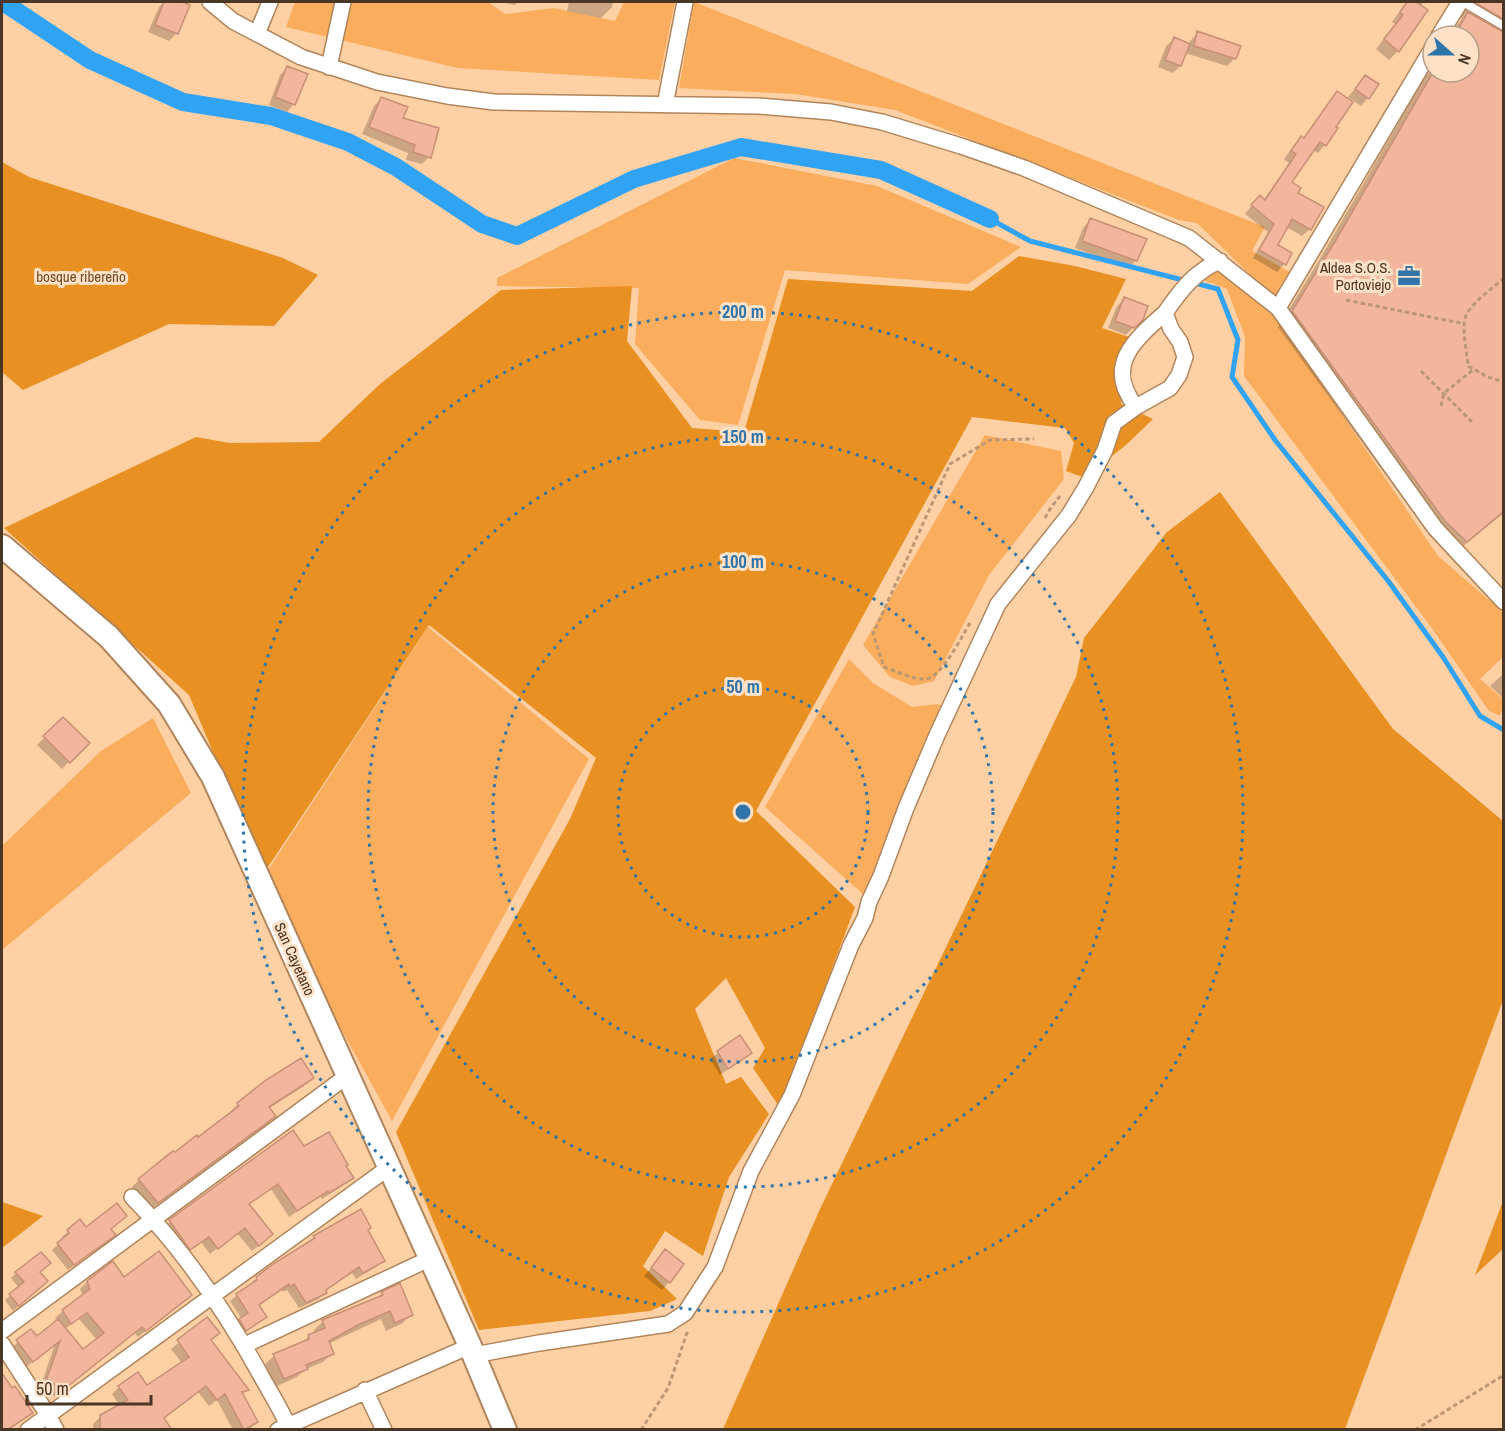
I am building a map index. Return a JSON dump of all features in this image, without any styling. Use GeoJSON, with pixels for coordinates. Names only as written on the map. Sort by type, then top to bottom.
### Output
{"type":"FeatureCollection","features":[{"type":"Feature","properties":{"kind":"main road","name":"San Cayetano"},"geometry":{"type":"LineString","coordinates":[[2,546],[109,638],[169,704],[213,777],[472,1350],[505,1430]]}},
{"type":"Feature","properties":{"kind":"street"},"geometry":{"type":"LineString","coordinates":[[210,2],[233,21],[301,57],[377,82],[494,102],[759,106],[831,112],[882,122],[1024,168],[1189,238],[1278,308],[1435,528],[1503,602]]}},
{"type":"Feature","properties":{"kind":"street"},"geometry":{"type":"LineString","coordinates":[[257,33],[270,2]]}},
{"type":"Feature","properties":{"kind":"street"},"geometry":{"type":"LineString","coordinates":[[329,67],[343,2]]}},
{"type":"Feature","properties":{"kind":"street"},"geometry":{"type":"LineString","coordinates":[[665,105],[685,2]]}},
{"type":"Feature","properties":{"kind":"street"},"geometry":{"type":"LineString","coordinates":[[1447,24],[1461,2]]}},
{"type":"Feature","properties":{"kind":"street"},"geometry":{"type":"LineString","coordinates":[[1278,308],[1421,67]]}},
{"type":"Feature","properties":{"kind":"street"},"geometry":{"type":"LineString","coordinates":[[1136,407],[1125,393],[1123,380],[1124,362],[1129,348],[1165,313],[1181,290],[1204,267],[1220,261]]}},
{"type":"Feature","properties":{"kind":"street"},"geometry":{"type":"LineString","coordinates":[[132,1197],[153,1218],[244,1345],[286,1428],[365,1390],[472,1350],[668,1324],[685,1313],[715,1267],[751,1171],[792,1095],[851,945],[865,918],[906,808],[998,604],[1069,514],[1105,450],[1114,423],[1136,407],[1170,388],[1179,375],[1185,357],[1165,313]]}},
{"type":"Feature","properties":{"kind":"street"},"geometry":{"type":"LineString","coordinates":[[2,1331],[347,1076]]}},
{"type":"Feature","properties":{"kind":"street"},"geometry":{"type":"LineString","coordinates":[[28,1430],[388,1168]]}},
{"type":"Feature","properties":{"kind":"street"},"geometry":{"type":"LineString","coordinates":[[244,1345],[429,1259]]}},
{"type":"Feature","properties":{"kind":"street"},"geometry":{"type":"LineString","coordinates":[[2,1344],[56,1430]]}},
{"type":"Feature","properties":{"kind":"street"},"geometry":{"type":"LineString","coordinates":[[365,1390],[384,1430]]}},
{"type":"Feature","properties":{"kind":"lane"},"geometry":{"type":"LineString","coordinates":[[1461,2],[1503,26]]}},
{"type":"Feature","properties":{"kind":"path"},"geometry":{"type":"LineString","coordinates":[[1503,278],[1465,316],[1468,366],[1503,382]]}},
{"type":"Feature","properties":{"kind":"path"},"geometry":{"type":"LineString","coordinates":[[1346,300],[1465,324]]}},
{"type":"Feature","properties":{"kind":"path"},"geometry":{"type":"LineString","coordinates":[[1441,406],[1444,393],[1474,369]]}},
{"type":"Feature","properties":{"kind":"path"},"geometry":{"type":"LineString","coordinates":[[1421,371],[1472,422]]}},
{"type":"Feature","properties":{"kind":"path"},"geometry":{"type":"LineString","coordinates":[[972,620],[937,675],[927,679],[909,676],[884,667],[873,634],[950,464],[990,440],[1034,439]]}},
{"type":"Feature","properties":{"kind":"path"},"geometry":{"type":"LineString","coordinates":[[1041,527],[1050,509],[1065,491],[1086,487]]}},
{"type":"Feature","properties":{"kind":"path"},"geometry":{"type":"LineString","coordinates":[[641,1430],[668,1388],[689,1327]]}},
{"type":"Feature","properties":{"kind":"path"},"geometry":{"type":"LineString","coordinates":[[1415,1430],[1503,1376]]}},
{"type":"Feature","properties":{"kind":"shaded area"},"geometry":{"type":"Polygon","coordinates":[[[295,2],[488,2],[505,14],[554,8],[615,21],[624,2],[675,2],[659,80],[458,68],[286,27],[295,2]]]}},
{"type":"Feature","properties":{"kind":"shaded area"},"geometry":{"type":"Polygon","coordinates":[[[694,2],[1265,227],[1252,251],[1290,272],[1276,300],[1197,223],[1179,220],[895,110],[795,94],[679,88],[694,2]]]}},
{"type":"Feature","properties":{"kind":"shaded area"},"geometry":{"type":"Polygon","coordinates":[[[734,158],[877,186],[1021,247],[968,284],[785,270],[738,425],[700,420],[635,344],[639,288],[497,286],[497,278],[734,158]]]}},
{"type":"Feature","properties":{"kind":"shaded area"},"geometry":{"type":"Polygon","coordinates":[[[1222,266],[1274,314],[1438,556],[1503,612],[1503,657],[1480,679],[1503,699],[1500,716],[1489,711],[1431,627],[1244,376],[1245,337],[1227,289],[1204,280],[1222,266]]]}},
{"type":"Feature","properties":{"kind":"shaded area"},"geometry":{"type":"Polygon","coordinates":[[[985,435],[1061,451],[1064,479],[989,575],[934,681],[913,686],[890,677],[863,645],[985,435]]]}},
{"type":"Feature","properties":{"kind":"shaded area"},"geometry":{"type":"Polygon","coordinates":[[[428,627],[589,759],[392,1121],[260,882],[428,627]]]}},
{"type":"Feature","properties":{"kind":"shaded area"},"geometry":{"type":"Polygon","coordinates":[[[849,659],[873,683],[912,707],[937,704],[950,708],[865,896],[765,807],[849,659]]]}},
{"type":"Feature","properties":{"kind":"shaded area"},"geometry":{"type":"Polygon","coordinates":[[[153,718],[191,793],[2,950],[2,846],[101,751],[153,718]]]}},
{"type":"Feature","properties":{"kind":"green space","name":"bosque ribereño"},"geometry":{"type":"Polygon","coordinates":[[[2,162],[29,177],[283,258],[318,275],[274,326],[169,324],[23,390],[2,372],[2,162]]]}},
{"type":"Feature","properties":{"kind":"green space"},"geometry":{"type":"Polygon","coordinates":[[[1019,256],[1075,266],[1126,279],[1102,328],[1129,337],[1122,367],[1121,404],[1153,419],[1127,444],[1085,478],[1066,471],[1074,443],[1065,428],[972,417],[756,811],[855,907],[780,1108],[753,1068],[765,1048],[726,978],[695,1009],[726,1084],[741,1077],[769,1114],[729,1177],[703,1256],[665,1231],[643,1266],[677,1299],[650,1311],[479,1330],[396,1132],[570,819],[596,758],[429,625],[264,873],[189,695],[4,528],[196,437],[230,443],[319,442],[380,384],[501,290],[632,286],[627,341],[692,428],[744,432],[788,279],[972,291],[1019,256]]]}},
{"type":"Feature","properties":{"kind":"green space"},"geometry":{"type":"Polygon","coordinates":[[[1220,492],[1393,729],[1503,821],[1503,1000],[1345,1429],[723,1429],[820,1209],[1076,677],[1084,638],[1167,532],[1220,492]]]}},
{"type":"Feature","properties":{"kind":"green space"},"geometry":{"type":"Polygon","coordinates":[[[1503,1201],[1503,1249],[1475,1275],[1503,1201]]]}},
{"type":"Feature","properties":{"kind":"green space"},"geometry":{"type":"Polygon","coordinates":[[[2,1202],[43,1216],[2,1248],[2,1202]]]}},
{"type":"Feature","properties":{"kind":"building"},"geometry":{"type":"Polygon","coordinates":[[[164,2],[182,2],[190,5],[178,34],[155,25],[164,2]]]}},
{"type":"Feature","properties":{"kind":"building"},"geometry":{"type":"Polygon","coordinates":[[[1407,2],[1416,2],[1428,10],[1399,52],[1384,39],[1403,15],[1400,12],[1407,2]]]}},
{"type":"Feature","properties":{"kind":"building"},"geometry":{"type":"Polygon","coordinates":[[[1474,2],[1503,2],[1503,19],[1474,2]]]}},
{"type":"Feature","properties":{"kind":"building","name":"Aldea S.O.S. Portoviejo"},"geometry":{"type":"Polygon","coordinates":[[[1468,12],[1503,32],[1503,512],[1467,542],[1445,521],[1292,311],[1426,84],[1481,84],[1481,24],[1461,24],[1468,12]]]}},
{"type":"Feature","properties":{"kind":"building"},"geometry":{"type":"Polygon","coordinates":[[[1197,31],[1241,46],[1236,59],[1194,46],[1197,31]]]}},
{"type":"Feature","properties":{"kind":"building"},"geometry":{"type":"Polygon","coordinates":[[[1174,37],[1190,44],[1181,66],[1165,60],[1174,37]]]}},
{"type":"Feature","properties":{"kind":"building"},"geometry":{"type":"Polygon","coordinates":[[[287,66],[308,74],[295,105],[275,97],[287,66]]]}},
{"type":"Feature","properties":{"kind":"building"},"geometry":{"type":"Polygon","coordinates":[[[1365,75],[1379,84],[1369,99],[1355,89],[1365,75]]]}},
{"type":"Feature","properties":{"kind":"building"},"geometry":{"type":"Polygon","coordinates":[[[1337,91],[1353,102],[1326,146],[1320,142],[1292,182],[1301,188],[1298,193],[1324,207],[1311,230],[1292,219],[1278,245],[1292,253],[1286,265],[1259,250],[1274,224],[1251,205],[1260,195],[1265,200],[1296,154],[1291,151],[1301,136],[1304,138],[1337,91]]]}},
{"type":"Feature","properties":{"kind":"building"},"geometry":{"type":"Polygon","coordinates":[[[381,97],[408,107],[403,118],[439,128],[431,158],[413,152],[415,145],[369,127],[381,97]]]}},
{"type":"Feature","properties":{"kind":"building"},"geometry":{"type":"Polygon","coordinates":[[[1090,218],[1147,239],[1137,261],[1082,241],[1090,218]]]}},
{"type":"Feature","properties":{"kind":"building"},"geometry":{"type":"Polygon","coordinates":[[[1124,297],[1148,306],[1143,320],[1134,328],[1115,321],[1124,297]]]}},
{"type":"Feature","properties":{"kind":"building"},"geometry":{"type":"Polygon","coordinates":[[[63,717],[90,743],[70,763],[43,736],[63,717]]]}},
{"type":"Feature","properties":{"kind":"building"},"geometry":{"type":"Polygon","coordinates":[[[740,1035],[752,1053],[728,1069],[717,1051],[740,1035]]]}},
{"type":"Feature","properties":{"kind":"building"},"geometry":{"type":"Polygon","coordinates":[[[301,1058],[314,1078],[269,1107],[276,1116],[158,1203],[138,1179],[173,1151],[175,1152],[197,1135],[198,1137],[239,1106],[237,1103],[266,1080],[301,1058]]]}},
{"type":"Feature","properties":{"kind":"building"},"geometry":{"type":"Polygon","coordinates":[[[293,1130],[304,1146],[329,1132],[354,1178],[297,1211],[278,1184],[249,1204],[273,1234],[259,1246],[245,1228],[218,1249],[209,1237],[190,1250],[169,1220],[293,1130]]]}},
{"type":"Feature","properties":{"kind":"building"},"geometry":{"type":"Polygon","coordinates":[[[117,1203],[127,1216],[111,1229],[116,1235],[74,1265],[57,1243],[80,1219],[86,1227],[117,1203]]]}},
{"type":"Feature","properties":{"kind":"building"},"geometry":{"type":"Polygon","coordinates":[[[361,1209],[371,1228],[368,1230],[385,1261],[363,1273],[359,1267],[326,1290],[327,1293],[306,1303],[294,1284],[290,1287],[289,1284],[259,1305],[267,1317],[246,1331],[239,1319],[248,1313],[236,1294],[257,1280],[256,1277],[273,1264],[315,1238],[313,1236],[361,1209]]]}},
{"type":"Feature","properties":{"kind":"building"},"geometry":{"type":"Polygon","coordinates":[[[665,1249],[684,1264],[670,1283],[651,1268],[665,1249]]]}},
{"type":"Feature","properties":{"kind":"building"},"geometry":{"type":"Polygon","coordinates":[[[159,1251],[192,1295],[146,1331],[142,1327],[62,1391],[58,1385],[46,1381],[60,1341],[33,1362],[16,1340],[31,1329],[37,1336],[58,1319],[83,1349],[104,1333],[87,1313],[71,1324],[62,1310],[90,1289],[87,1281],[113,1261],[124,1277],[159,1251]]]}},
{"type":"Feature","properties":{"kind":"building"},"geometry":{"type":"Polygon","coordinates":[[[41,1252],[51,1263],[40,1272],[48,1281],[19,1306],[9,1294],[24,1282],[15,1272],[41,1252]]]}},
{"type":"Feature","properties":{"kind":"building"},"geometry":{"type":"Polygon","coordinates":[[[400,1283],[413,1315],[395,1323],[390,1311],[358,1325],[329,1341],[334,1354],[306,1365],[308,1369],[284,1379],[273,1354],[309,1339],[308,1335],[325,1328],[322,1320],[383,1295],[381,1292],[400,1283]]]}},
{"type":"Feature","properties":{"kind":"building"},"geometry":{"type":"Polygon","coordinates":[[[207,1317],[220,1333],[211,1340],[249,1390],[242,1392],[258,1422],[244,1430],[225,1394],[217,1400],[206,1386],[164,1418],[172,1430],[100,1430],[100,1415],[128,1400],[118,1386],[138,1372],[147,1385],[189,1357],[177,1340],[207,1317]]]}},
{"type":"Feature","properties":{"kind":"building"},"geometry":{"type":"Polygon","coordinates":[[[2,1373],[12,1388],[15,1386],[33,1413],[7,1430],[2,1430],[2,1373]]]}},
{"type":"Feature","properties":{"kind":"waterway"},"geometry":{"type":"LineString","coordinates":[[3,2],[90,60],[183,102],[271,116],[348,142],[396,167],[482,224],[517,236],[634,179],[741,147],[881,170],[990,219]]}},
{"type":"Feature","properties":{"kind":"waterway"},"geometry":{"type":"LineString","coordinates":[[990,219],[1030,241],[1218,289],[1238,340],[1232,377],[1275,440],[1389,582],[1443,657],[1480,716],[1504,730]]}},
{"type":"Feature","properties":{"kind":"place","name":"Aldea S.O.S. Portoviejo"},"geometry":{"type":"Point","coordinates":[1409,276]}}]}
